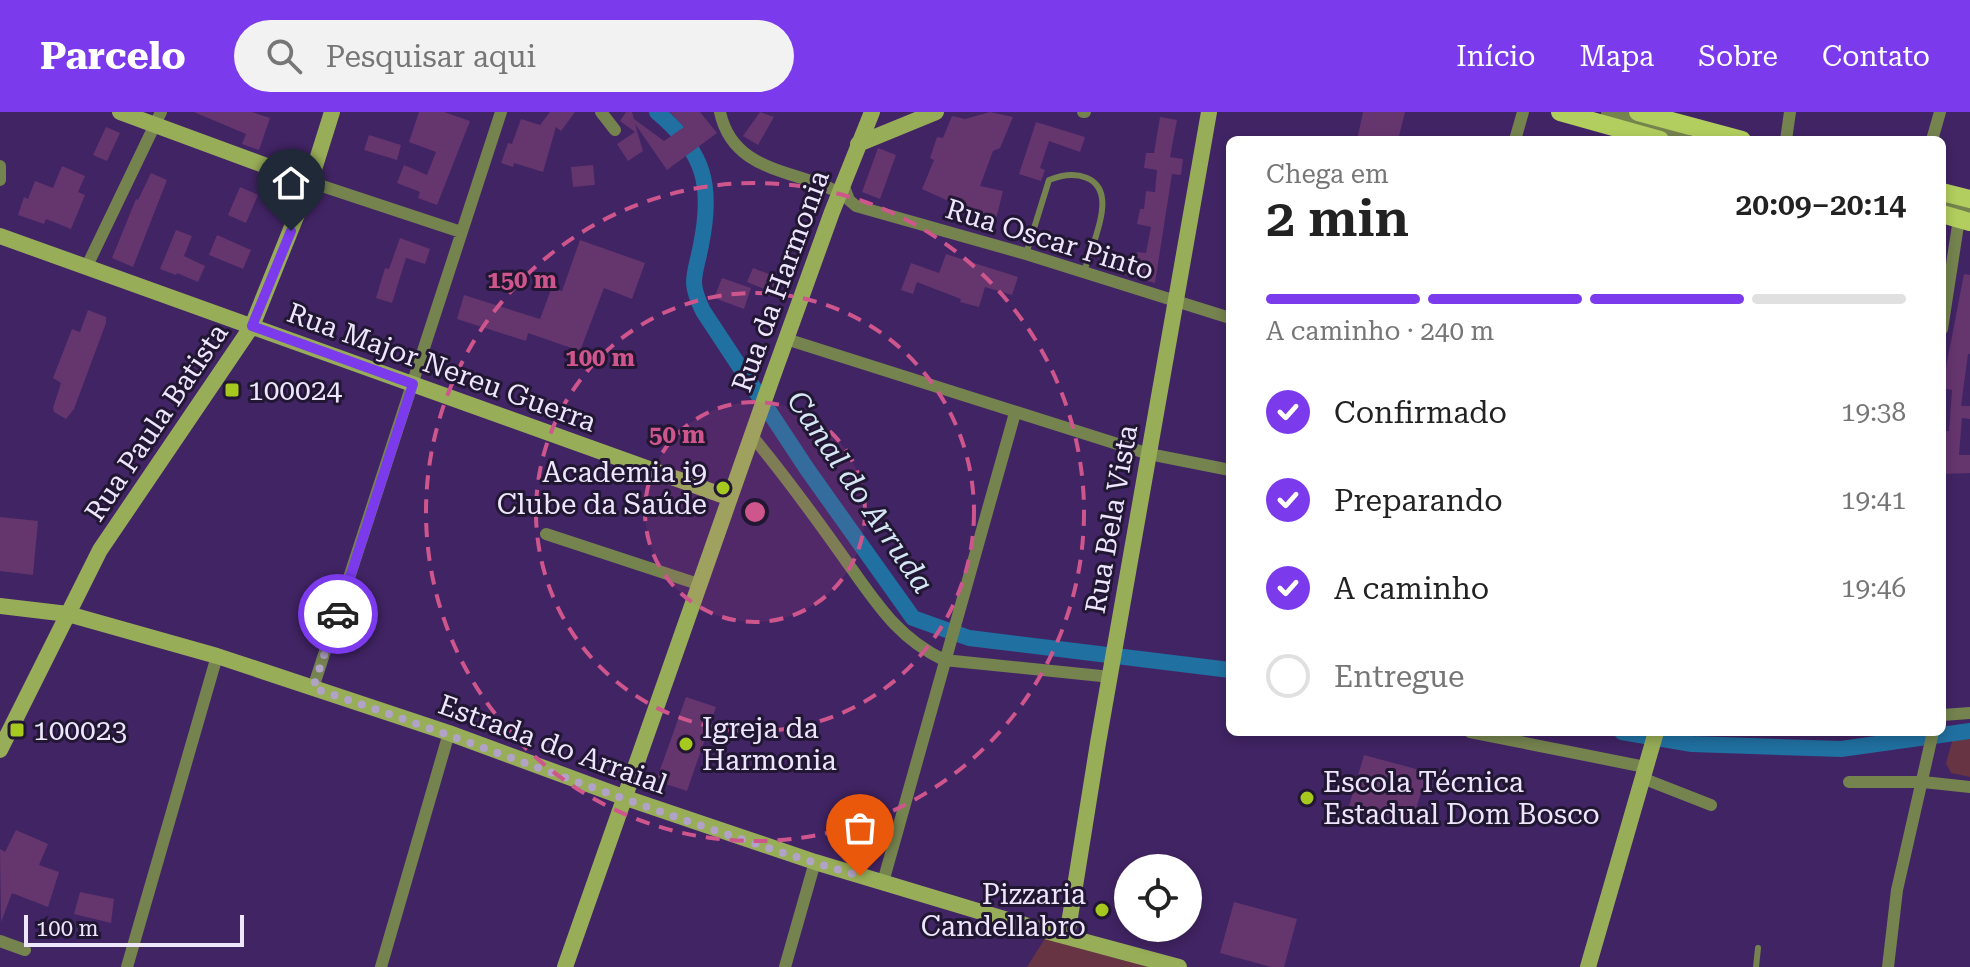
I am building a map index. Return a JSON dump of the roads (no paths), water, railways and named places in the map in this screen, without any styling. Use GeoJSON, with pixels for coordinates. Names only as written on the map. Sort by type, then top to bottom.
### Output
{"type":"FeatureCollection","features":[{"type":"Feature","properties":{"kind":"main road"},"geometry":{"type":"LineString","coordinates":[[1560,112],[1646,136]]}},
{"type":"Feature","properties":{"kind":"main road"},"geometry":{"type":"LineString","coordinates":[[1638,112],[1665,116],[1729,136]]}},
{"type":"Feature","properties":{"kind":"main road"},"geometry":{"type":"LineString","coordinates":[[1946,193],[1970,199]]}},
{"type":"Feature","properties":{"kind":"street"},"geometry":{"type":"LineString","coordinates":[[120,112],[158,119],[310,182],[461,232]]}},
{"type":"Feature","properties":{"kind":"street","name":"Rua Paula Batista"},"geometry":{"type":"LineString","coordinates":[[0,750],[100,550],[252,326],[310,182],[332,112]]}},
{"type":"Feature","properties":{"kind":"street"},"geometry":{"type":"LineString","coordinates":[[313,688],[501,112]]}},
{"type":"Feature","properties":{"kind":"street"},"geometry":{"type":"LineString","coordinates":[[601,112],[615,130]]}},
{"type":"Feature","properties":{"kind":"street"},"geometry":{"type":"LineString","coordinates":[[720,112],[726,132],[752,159],[763,166],[841,189],[856,206]]}},
{"type":"Feature","properties":{"kind":"street","name":"Rua da Harmonia"},"geometry":{"type":"LineString","coordinates":[[565,967],[698,584],[832,212],[872,112]]}},
{"type":"Feature","properties":{"kind":"street"},"geometry":{"type":"LineString","coordinates":[[858,144],[936,112]]}},
{"type":"Feature","properties":{"kind":"street","name":"Rua Bela Vista"},"geometry":{"type":"LineString","coordinates":[[1067,936],[1209,112]]}},
{"type":"Feature","properties":{"kind":"street"},"geometry":{"type":"LineString","coordinates":[[1516,136],[1523,112]]}},
{"type":"Feature","properties":{"kind":"street"},"geometry":{"type":"LineString","coordinates":[[1582,112],[1671,136]]}},
{"type":"Feature","properties":{"kind":"street"},"geometry":{"type":"LineString","coordinates":[[1607,112],[1697,136]]}},
{"type":"Feature","properties":{"kind":"street"},"geometry":{"type":"LineString","coordinates":[[1787,136],[1790,112]]}},
{"type":"Feature","properties":{"kind":"street"},"geometry":{"type":"LineString","coordinates":[[1933,136],[1940,112]]}},
{"type":"Feature","properties":{"kind":"street"},"geometry":{"type":"LineString","coordinates":[[86,268],[158,119]]}},
{"type":"Feature","properties":{"kind":"street"},"geometry":{"type":"LineString","coordinates":[[0,166],[0,180]]}},
{"type":"Feature","properties":{"kind":"street","name":"Rua Oscar Pinto"},"geometry":{"type":"LineString","coordinates":[[832,212],[846,205],[856,206],[1026,254],[1226,317]]}},
{"type":"Feature","properties":{"kind":"street"},"geometry":{"type":"LineString","coordinates":[[1946,302],[1959,215]]}},
{"type":"Feature","properties":{"kind":"street","name":"Rua Major Nereu Guerra"},"geometry":{"type":"LineString","coordinates":[[0,236],[730,498]]}},
{"type":"Feature","properties":{"kind":"street"},"geometry":{"type":"LineString","coordinates":[[786,339],[1149,454],[1226,469]]}},
{"type":"Feature","properties":{"kind":"street"},"geometry":{"type":"LineString","coordinates":[[883,882],[1015,413]]}},
{"type":"Feature","properties":{"kind":"street"},"geometry":{"type":"LineString","coordinates":[[752,436],[877,606],[902,634],[945,657],[1112,672]]}},
{"type":"Feature","properties":{"kind":"street"},"geometry":{"type":"LineString","coordinates":[[546,534],[698,584]]}},
{"type":"Feature","properties":{"kind":"street","name":"Estrada do Arraial"},"geometry":{"type":"LineString","coordinates":[[0,606],[68,614],[217,656],[449,733],[623,797],[815,862],[1179,967]]}},
{"type":"Feature","properties":{"kind":"street"},"geometry":{"type":"LineString","coordinates":[[127,967],[217,656]]}},
{"type":"Feature","properties":{"kind":"street"},"geometry":{"type":"LineString","coordinates":[[1946,715],[1970,713]]}},
{"type":"Feature","properties":{"kind":"street"},"geometry":{"type":"LineString","coordinates":[[381,967],[449,733]]}},
{"type":"Feature","properties":{"kind":"street"},"geometry":{"type":"LineString","coordinates":[[1487,736],[1644,772],[1711,805]]}},
{"type":"Feature","properties":{"kind":"street"},"geometry":{"type":"LineString","coordinates":[[1888,967],[1897,890],[1932,736]]}},
{"type":"Feature","properties":{"kind":"street"},"geometry":{"type":"LineString","coordinates":[[1588,967],[1654,737]]}},
{"type":"Feature","properties":{"kind":"street"},"geometry":{"type":"LineString","coordinates":[[1849,782],[1923,782],[1970,787]]}},
{"type":"Feature","properties":{"kind":"street"},"geometry":{"type":"LineString","coordinates":[[785,967],[815,862]]}},
{"type":"Feature","properties":{"kind":"street"},"geometry":{"type":"LineString","coordinates":[[0,941],[25,950]]}},
{"type":"Feature","properties":{"kind":"lane"},"geometry":{"type":"LineString","coordinates":[[1026,254],[1049,180],[1071,173],[1080,174],[1092,180],[1103,208],[1084,274]]}},
{"type":"Feature","properties":{"kind":"lane"},"geometry":{"type":"LineString","coordinates":[[1756,967],[1758,948]]}},
{"type":"Feature","properties":{"kind":"waterway","name":"Canal do Arruda"},"geometry":{"type":"LineString","coordinates":[[657,112],[686,141],[702,171],[705,224],[694,285],[703,311],[807,469],[913,618],[969,638],[1226,670]]}},
{"type":"Feature","properties":{"kind":"waterway","name":"Canal do Arruda"},"geometry":{"type":"LineString","coordinates":[[1946,734],[1970,731]]}},
{"type":"Feature","properties":{"kind":"waterway","name":"Canal do Arruda"},"geometry":{"type":"LineString","coordinates":[[1645,736],[1692,744],[1841,749],[1934,736]]}},
{"type":"Feature","properties":{"kind":"place","name":"100024"},"geometry":{"type":"Point","coordinates":[232,390]}},
{"type":"Feature","properties":{"kind":"place","name":"Academia i9 Clube da Saúde"},"geometry":{"type":"Point","coordinates":[723,488]}},
{"type":"Feature","properties":{"kind":"place","name":"100023"},"geometry":{"type":"Point","coordinates":[17,730]}},
{"type":"Feature","properties":{"kind":"place","name":"Igreja da Harmonia"},"geometry":{"type":"Point","coordinates":[686,744]}},
{"type":"Feature","properties":{"kind":"place","name":"Escola Técnica Estadual Dom Bosco"},"geometry":{"type":"Point","coordinates":[1307,798]}},
{"type":"Feature","properties":{"kind":"place","name":"Pizzaria Candellabro"},"geometry":{"type":"Point","coordinates":[1102,910]}}]}
